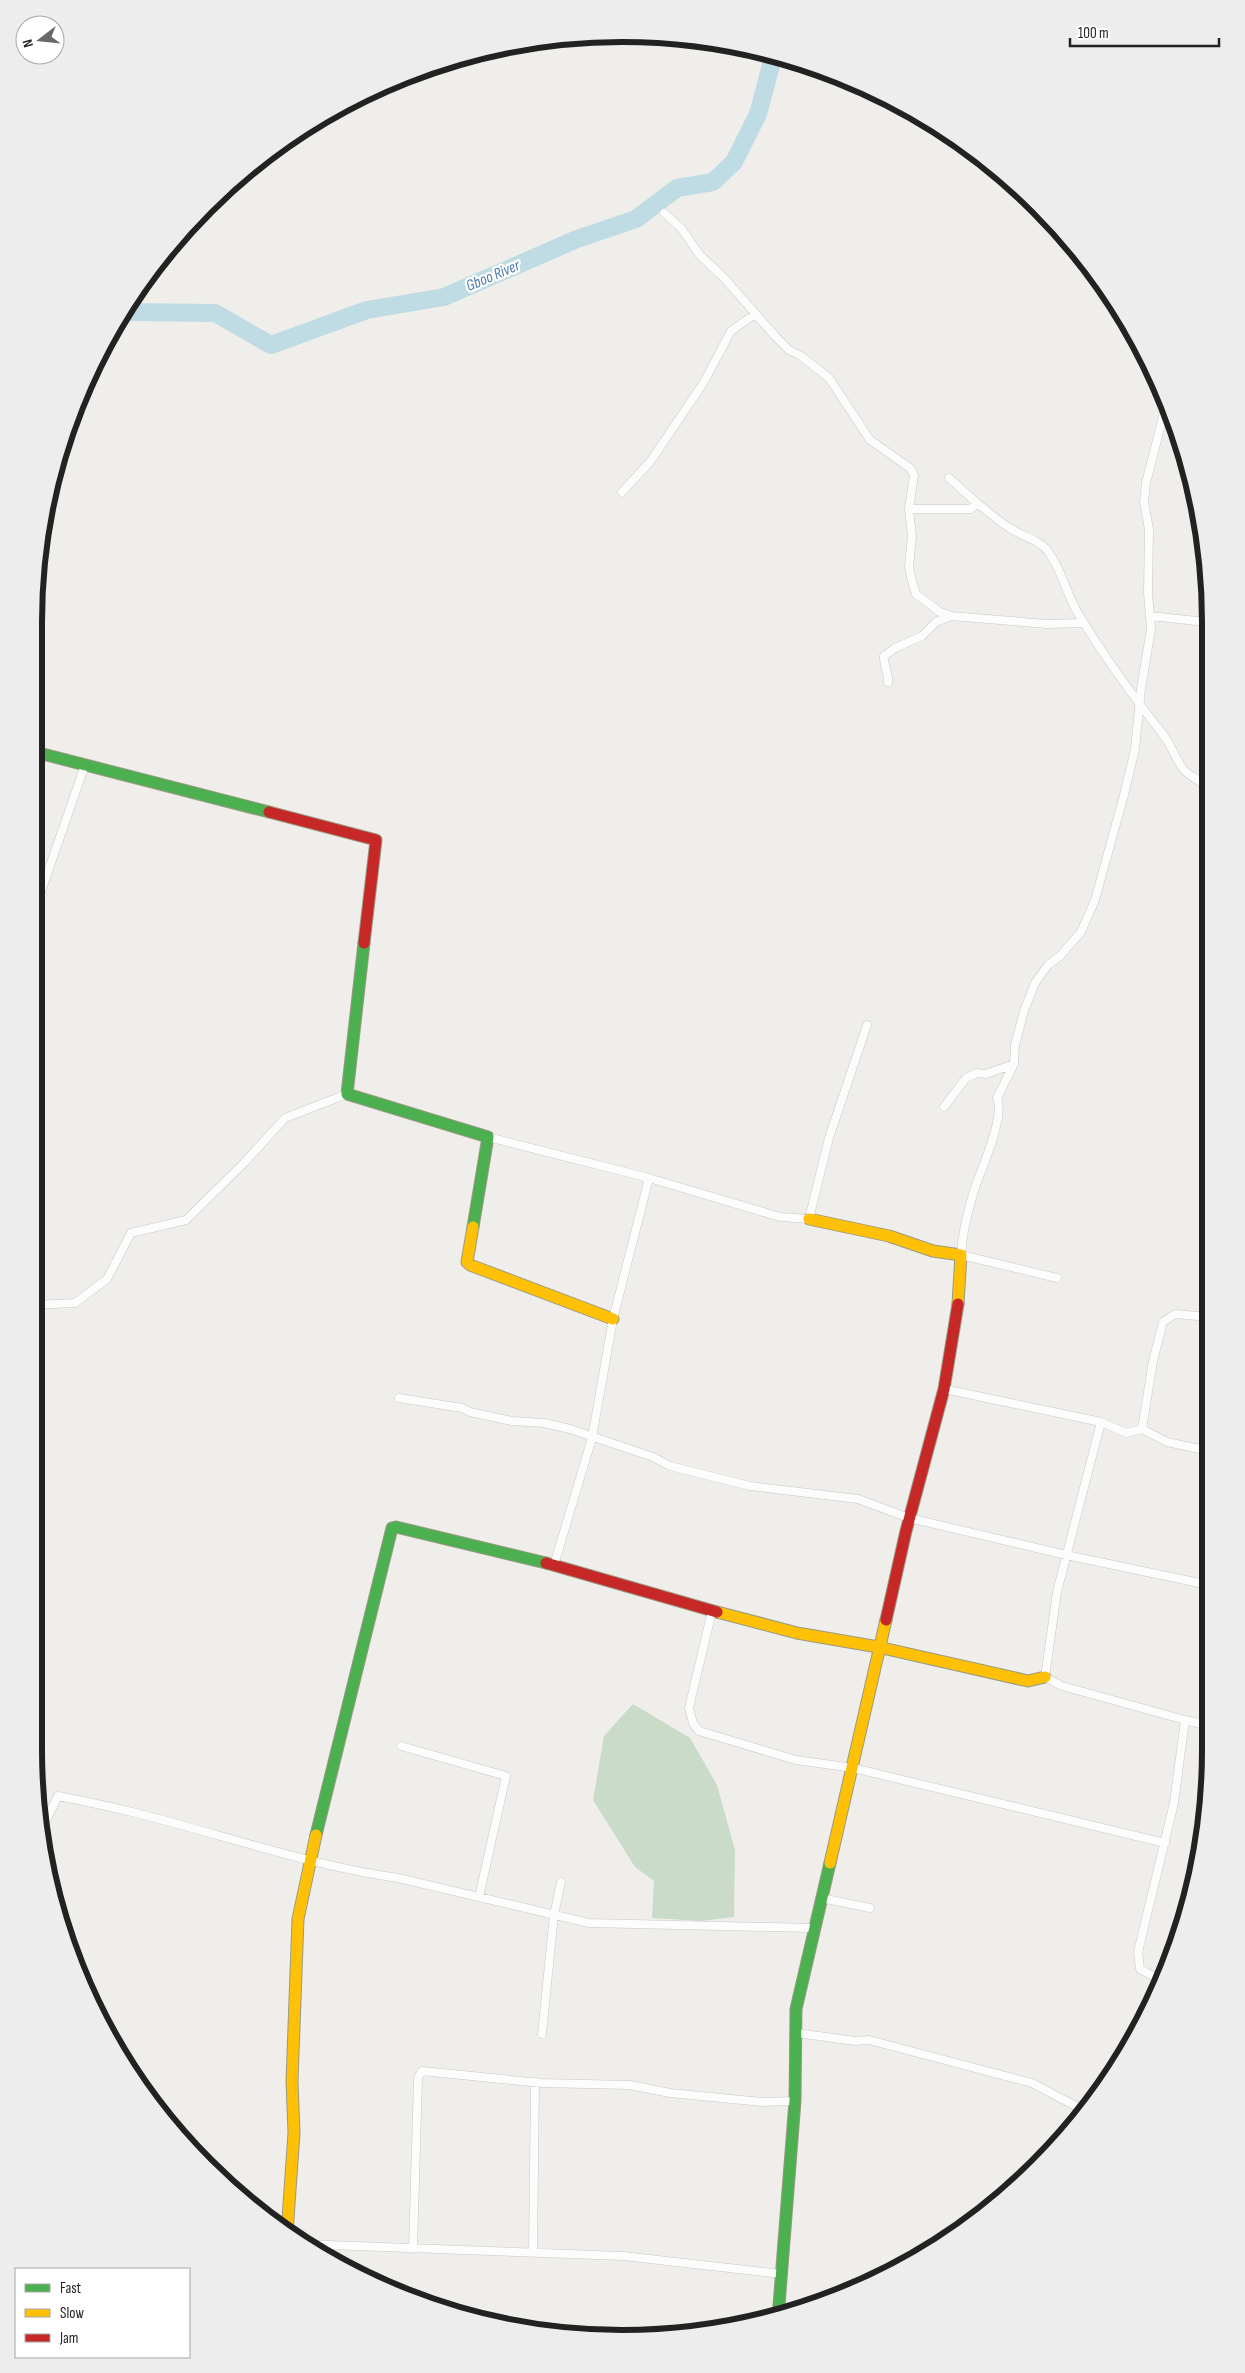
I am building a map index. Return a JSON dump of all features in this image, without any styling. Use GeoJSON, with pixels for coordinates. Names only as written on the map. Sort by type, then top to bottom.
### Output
{"type":"FeatureCollection","features":[{"type":"Feature","properties":{"kind":"street"},"geometry":{"type":"LineString","coordinates":[[664,213],[682,228],[699,254],[725,279],[789,350],[801,356],[829,378],[870,440],[910,468],[914,475],[909,509],[912,536],[910,567],[916,594],[940,612],[951,616],[1047,624],[1084,623]]}},
{"type":"Feature","properties":{"kind":"street"},"geometry":{"type":"LineString","coordinates":[[622,492],[650,462],[704,382],[731,331],[755,314]]}},
{"type":"Feature","properties":{"kind":"street"},"geometry":{"type":"LineString","coordinates":[[779,2309],[795,2101],[796,2009],[820,1898],[853,1768],[878,1647],[909,1518],[944,1388],[960,1298],[962,1240],[972,1197],[994,1137],[999,1106],[997,1098],[1014,1064],[1015,1045],[1024,1011],[1035,983],[1048,965],[1060,956],[1080,932],[1095,900],[1110,852],[1135,749],[1152,629],[1148,593],[1149,529],[1144,502],[1146,483],[1163,415]]}},
{"type":"Feature","properties":{"kind":"street"},"geometry":{"type":"LineString","coordinates":[[949,478],[1009,528],[1029,537],[1045,548],[1054,561],[1072,603],[1084,623],[1140,706],[1162,733],[1183,769],[1202,783]]}},
{"type":"Feature","properties":{"kind":"street"},"geometry":{"type":"LineString","coordinates":[[909,509],[970,509],[978,504]]}},
{"type":"Feature","properties":{"kind":"street"},"geometry":{"type":"LineString","coordinates":[[888,682],[884,656],[895,648],[922,636],[936,622],[951,616]]}},
{"type":"Feature","properties":{"kind":"street"},"geometry":{"type":"LineString","coordinates":[[1150,616],[1202,622]]}},
{"type":"Feature","properties":{"kind":"street"},"geometry":{"type":"LineString","coordinates":[[42,754],[376,840],[346,1094]]}},
{"type":"Feature","properties":{"kind":"street"},"geometry":{"type":"LineString","coordinates":[[42,888],[84,765]]}},
{"type":"Feature","properties":{"kind":"street"},"geometry":{"type":"LineString","coordinates":[[809,1219],[829,1138],[867,1025]]}},
{"type":"Feature","properties":{"kind":"street"},"geometry":{"type":"LineString","coordinates":[[944,1107],[966,1078],[977,1073],[986,1074],[1014,1064]]}},
{"type":"Feature","properties":{"kind":"street"},"geometry":{"type":"LineString","coordinates":[[42,1305],[75,1303],[107,1279],[131,1233],[186,1220],[244,1163],[285,1118],[346,1094],[488,1137],[650,1178],[780,1216],[809,1219],[889,1236],[933,1251],[961,1255],[1057,1278]]}},
{"type":"Feature","properties":{"kind":"street"},"geometry":{"type":"LineString","coordinates":[[488,1137],[467,1262],[470,1265],[614,1319]]}},
{"type":"Feature","properties":{"kind":"street"},"geometry":{"type":"LineString","coordinates":[[554,1565],[592,1438],[614,1319],[650,1178]]}},
{"type":"Feature","properties":{"kind":"street"},"geometry":{"type":"LineString","coordinates":[[1142,1429],[1154,1361],[1164,1322],[1175,1314],[1202,1316]]}},
{"type":"Feature","properties":{"kind":"street"},"geometry":{"type":"LineString","coordinates":[[944,1388],[1101,1422],[1126,1433],[1142,1429],[1167,1442],[1202,1450]]}},
{"type":"Feature","properties":{"kind":"street"},"geometry":{"type":"LineString","coordinates":[[399,1398],[462,1408],[470,1412],[512,1421],[544,1423],[652,1457],[679,1468],[750,1486],[858,1499],[909,1518],[1066,1555],[1202,1584]]}},
{"type":"Feature","properties":{"kind":"street"},"geometry":{"type":"LineString","coordinates":[[1046,1677],[1057,1592],[1101,1422]]}},
{"type":"Feature","properties":{"kind":"street"},"geometry":{"type":"LineString","coordinates":[[288,2224],[294,2133],[292,2081],[298,1919],[310,1860],[392,1528],[396,1527],[554,1565],[712,1611],[797,1632],[878,1647],[1028,1681],[1046,1677],[1062,1686],[1202,1724]]}},
{"type":"Feature","properties":{"kind":"street"},"geometry":{"type":"LineString","coordinates":[[712,1611],[689,1708],[693,1723],[699,1731],[796,1760],[853,1768],[1165,1843]]}},
{"type":"Feature","properties":{"kind":"street"},"geometry":{"type":"LineString","coordinates":[[1156,1978],[1140,1969],[1138,1952],[1174,1804],[1185,1720]]}},
{"type":"Feature","properties":{"kind":"street"},"geometry":{"type":"LineString","coordinates":[[401,1746],[506,1776],[479,1897]]}},
{"type":"Feature","properties":{"kind":"street"},"geometry":{"type":"LineString","coordinates":[[47,1820],[58,1796],[132,1812],[237,1842],[310,1860],[589,1923],[814,1928]]}},
{"type":"Feature","properties":{"kind":"street"},"geometry":{"type":"LineString","coordinates":[[542,2034],[554,1915],[561,1882]]}},
{"type":"Feature","properties":{"kind":"street"},"geometry":{"type":"LineString","coordinates":[[820,1898],[870,1908]]}},
{"type":"Feature","properties":{"kind":"street"},"geometry":{"type":"LineString","coordinates":[[797,2033],[855,2041],[869,2040],[991,2071],[1032,2082],[1080,2108]]}},
{"type":"Feature","properties":{"kind":"street"},"geometry":{"type":"LineString","coordinates":[[413,2248],[418,2078],[422,2071],[535,2082],[630,2085],[670,2093],[762,2102],[795,2101]]}},
{"type":"Feature","properties":{"kind":"street"},"geometry":{"type":"LineString","coordinates":[[533,2252],[535,2082]]}},
{"type":"Feature","properties":{"kind":"street"},"geometry":{"type":"LineString","coordinates":[[319,2245],[623,2256],[781,2274]]}},
{"type":"Feature","properties":{"kind":"green space"},"geometry":{"type":"Polygon","coordinates":[[[633,1704],[690,1738],[717,1785],[735,1850],[734,1917],[701,1921],[652,1918],[654,1881],[635,1867],[593,1800],[604,1736],[633,1704]]]}},
{"type":"Feature","properties":{"kind":"waterway","name":"Gboo River"},"geometry":{"type":"LineString","coordinates":[[132,312],[215,313],[271,345],[367,310],[444,297],[577,239],[636,219],[677,188],[713,182],[734,162],[758,114],[772,62]]}},
{"type":"Feature","properties":{"kind":"traffic: fast"},"geometry":{"type":"LineString","coordinates":[[42,754],[269,812]]}},
{"type":"Feature","properties":{"kind":"traffic: fast"},"geometry":{"type":"LineString","coordinates":[[364,943],[347,1094],[488,1137],[473,1227]]}},
{"type":"Feature","properties":{"kind":"traffic: fast"},"geometry":{"type":"LineString","coordinates":[[316,1835],[392,1528],[396,1527],[546,1563]]}},
{"type":"Feature","properties":{"kind":"traffic: fast"},"geometry":{"type":"LineString","coordinates":[[779,2309],[795,2101],[796,2009],[830,1863]]}},
{"type":"Feature","properties":{"kind":"traffic: slow"},"geometry":{"type":"LineString","coordinates":[[809,1219],[889,1236],[933,1251],[961,1255],[958,1304]]}},
{"type":"Feature","properties":{"kind":"traffic: slow"},"geometry":{"type":"LineString","coordinates":[[473,1227],[467,1262],[470,1265],[613,1319]]}},
{"type":"Feature","properties":{"kind":"traffic: slow"},"geometry":{"type":"LineString","coordinates":[[717,1612],[797,1633],[878,1647],[1028,1681],[1045,1677]]}},
{"type":"Feature","properties":{"kind":"traffic: slow"},"geometry":{"type":"LineString","coordinates":[[830,1863],[886,1620]]}},
{"type":"Feature","properties":{"kind":"traffic: slow"},"geometry":{"type":"LineString","coordinates":[[288,2224],[294,2133],[292,2081],[298,1919],[316,1835]]}},
{"type":"Feature","properties":{"kind":"traffic: jam"},"geometry":{"type":"LineString","coordinates":[[269,812],[376,840],[364,943]]}},
{"type":"Feature","properties":{"kind":"traffic: jam"},"geometry":{"type":"LineString","coordinates":[[886,1620],[906,1531],[944,1389],[958,1304]]}},
{"type":"Feature","properties":{"kind":"traffic: jam"},"geometry":{"type":"LineString","coordinates":[[546,1563],[717,1612]]}}]}
